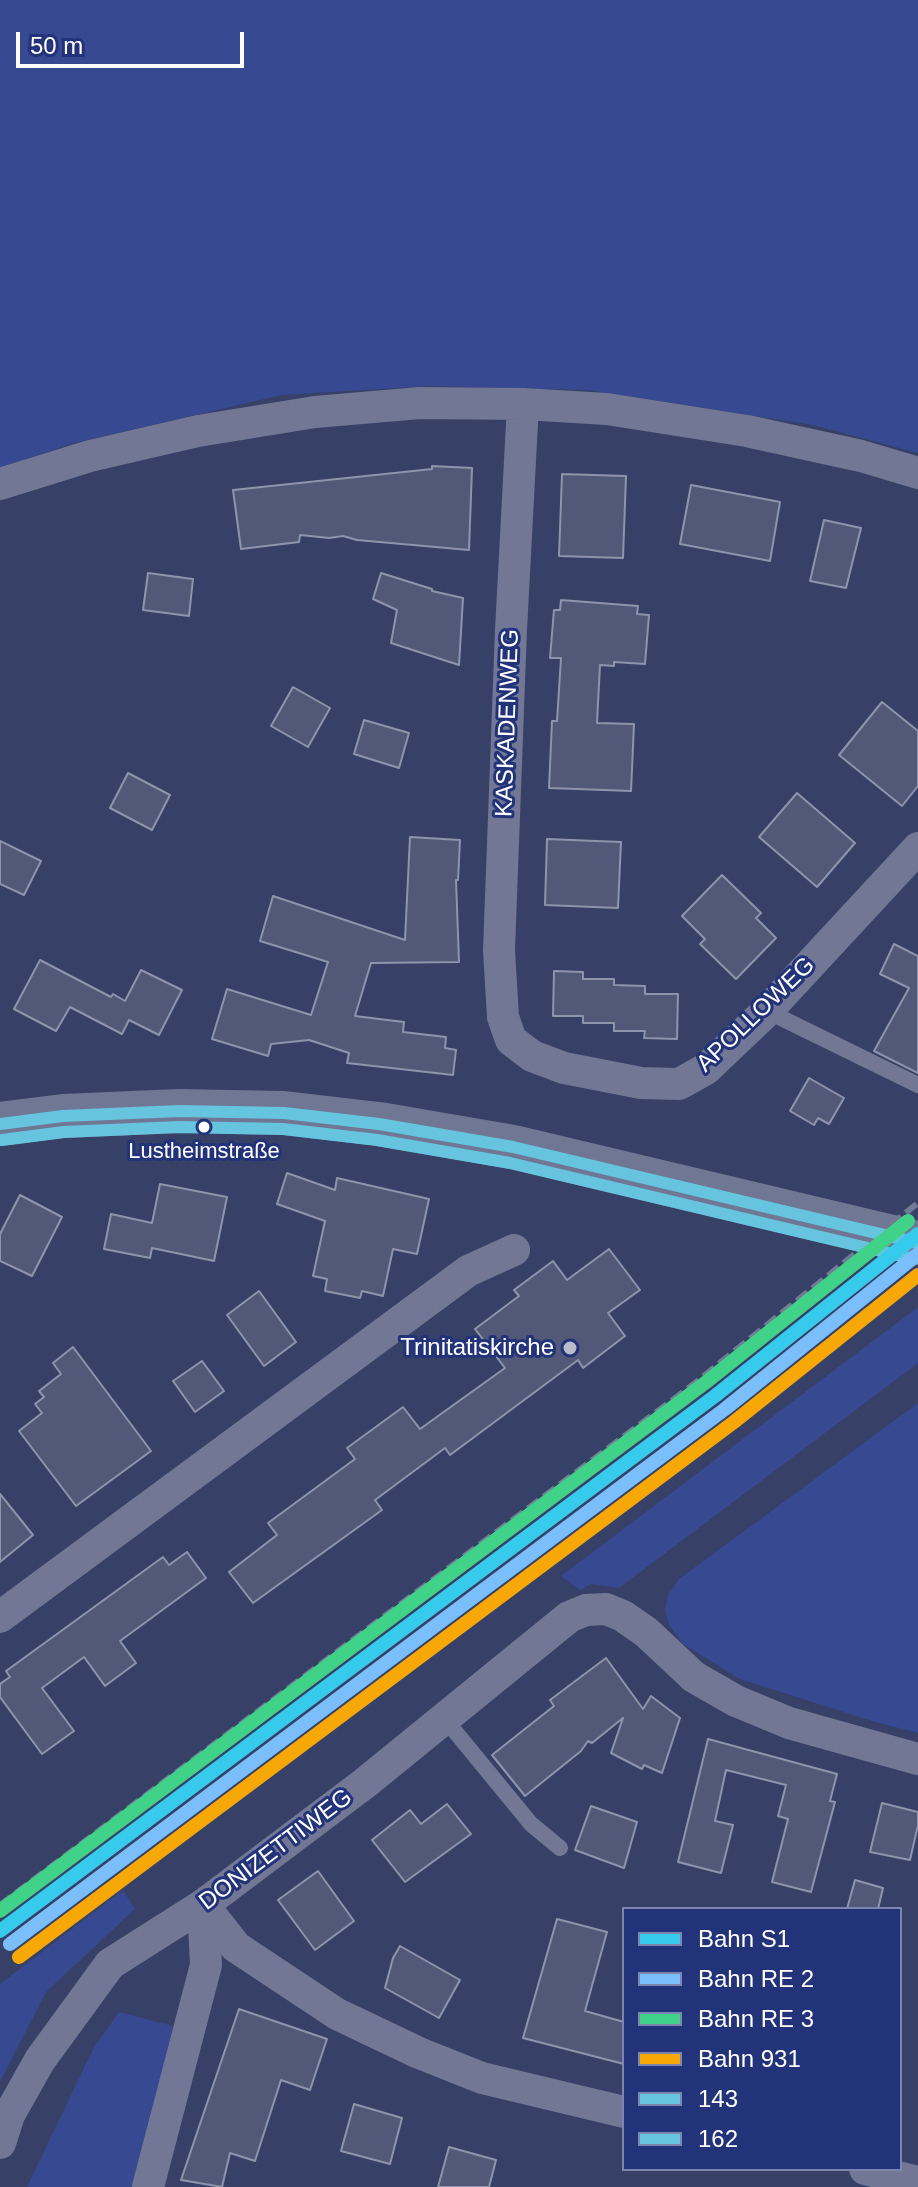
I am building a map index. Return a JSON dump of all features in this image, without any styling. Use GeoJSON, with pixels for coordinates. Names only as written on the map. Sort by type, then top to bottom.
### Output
{"type":"FeatureCollection","features":[{"type":"Feature","properties":{"kind":"main road"},"geometry":{"type":"LineString","coordinates":[[0,1124],[63,1116],[179,1111],[284,1113],[379,1124],[513,1147],[918,1243]]}},
{"type":"Feature","properties":{"kind":"street"},"geometry":{"type":"LineString","coordinates":[[0,484],[121,449],[198,431],[315,412],[420,403],[607,409],[747,431],[861,456],[918,473]]}},
{"type":"Feature","properties":{"kind":"street","name":"KASKADENWEG"},"geometry":{"type":"LineString","coordinates":[[511,1040],[503,1017],[499,950],[523,404]]}},
{"type":"Feature","properties":{"kind":"street","name":"APOLLOWEG"},"geometry":{"type":"LineString","coordinates":[[511,1040],[532,1056],[564,1068],[641,1083],[679,1084],[706,1069],[767,1011],[918,848]]}},
{"type":"Feature","properties":{"kind":"street"},"geometry":{"type":"LineString","coordinates":[[0,1617],[468,1271],[514,1250]]}},
{"type":"Feature","properties":{"kind":"street","name":"DONIZETTIWEG"},"geometry":{"type":"LineString","coordinates":[[0,2143],[9,2115],[40,2060],[110,1964],[203,1905],[365,1783],[569,1617],[586,1610],[606,1609],[623,1616],[646,1632],[694,1677],[736,1701],[789,1723],[918,1759]]}},
{"type":"Feature","properties":{"kind":"street"},"geometry":{"type":"LineString","coordinates":[[203,1905],[236,1947],[337,2014],[419,2053],[482,2078],[622,2112]]}},
{"type":"Feature","properties":{"kind":"street"},"geometry":{"type":"LineString","coordinates":[[148,2187],[206,1965],[203,1905]]}},
{"type":"Feature","properties":{"kind":"street"},"geometry":{"type":"LineString","coordinates":[[873,2171],[918,2182]]}},
{"type":"Feature","properties":{"kind":"lane"},"geometry":{"type":"LineString","coordinates":[[767,1011],[918,1085]]}},
{"type":"Feature","properties":{"kind":"lane"},"geometry":{"type":"LineString","coordinates":[[444,1718],[531,1824],[560,1848]]}},
{"type":"Feature","properties":{"kind":"shaded area"},"geometry":{"type":"Polygon","coordinates":[[[0,0],[918,0],[918,453],[813,425],[588,390],[429,386],[282,395],[74,443],[0,468],[0,0]]]}},
{"type":"Feature","properties":{"kind":"shaded area"},"geometry":{"type":"Polygon","coordinates":[[[918,1307],[918,1363],[619,1588],[592,1584],[580,1590],[561,1576],[918,1307]]]}},
{"type":"Feature","properties":{"kind":"shaded area"},"geometry":{"type":"Polygon","coordinates":[[[918,1403],[918,1733],[740,1679],[683,1644],[669,1625],[665,1610],[668,1595],[679,1579],[918,1403]]]}},
{"type":"Feature","properties":{"kind":"shaded area"},"geometry":{"type":"Polygon","coordinates":[[[123,1890],[135,1909],[46,1992],[0,2082],[0,1984],[123,1890]]]}},
{"type":"Feature","properties":{"kind":"shaded area"},"geometry":{"type":"Polygon","coordinates":[[[119,2012],[173,2026],[136,2187],[27,2187],[94,2047],[119,2012]]]}},
{"type":"Feature","properties":{"kind":"building"},"geometry":{"type":"Polygon","coordinates":[[[432,466],[472,468],[469,550],[357,540],[343,536],[300,535],[299,542],[241,549],[233,490],[432,469],[432,466]]]}},
{"type":"Feature","properties":{"kind":"building"},"geometry":{"type":"Polygon","coordinates":[[[562,474],[626,476],[623,558],[559,556],[562,474]]]}},
{"type":"Feature","properties":{"kind":"building"},"geometry":{"type":"Polygon","coordinates":[[[691,485],[780,502],[770,561],[680,544],[691,485]]]}},
{"type":"Feature","properties":{"kind":"building"},"geometry":{"type":"Polygon","coordinates":[[[824,520],[861,528],[846,588],[810,581],[824,520]]]}},
{"type":"Feature","properties":{"kind":"building"},"geometry":{"type":"Polygon","coordinates":[[[148,573],[193,579],[189,616],[143,610],[148,573]]]}},
{"type":"Feature","properties":{"kind":"building"},"geometry":{"type":"Polygon","coordinates":[[[381,573],[463,598],[459,665],[391,643],[397,610],[373,599],[381,573]]]}},
{"type":"Feature","properties":{"kind":"building"},"geometry":{"type":"Polygon","coordinates":[[[561,600],[638,606],[637,614],[649,615],[645,664],[614,662],[614,666],[600,665],[597,723],[634,724],[631,791],[549,788],[552,721],[557,721],[561,658],[550,658],[554,610],[560,610],[561,600]]]}},
{"type":"Feature","properties":{"kind":"building"},"geometry":{"type":"Polygon","coordinates":[[[293,687],[330,708],[308,747],[271,726],[293,687]]]}},
{"type":"Feature","properties":{"kind":"building"},"geometry":{"type":"Polygon","coordinates":[[[882,702],[918,731],[918,786],[902,806],[839,755],[882,702]]]}},
{"type":"Feature","properties":{"kind":"building"},"geometry":{"type":"Polygon","coordinates":[[[364,720],[409,733],[399,768],[354,754],[364,720]]]}},
{"type":"Feature","properties":{"kind":"building"},"geometry":{"type":"Polygon","coordinates":[[[128,773],[170,795],[152,830],[110,808],[128,773]]]}},
{"type":"Feature","properties":{"kind":"building"},"geometry":{"type":"Polygon","coordinates":[[[797,793],[855,843],[817,887],[759,837],[797,793]]]}},
{"type":"Feature","properties":{"kind":"building"},"geometry":{"type":"Polygon","coordinates":[[[410,837],[460,840],[456,880],[459,962],[371,963],[355,1016],[404,1022],[403,1032],[446,1037],[445,1048],[456,1050],[453,1075],[347,1063],[349,1053],[309,1040],[271,1044],[268,1056],[212,1039],[227,989],[311,1015],[328,962],[260,941],[273,896],[405,940],[410,837]]]}},
{"type":"Feature","properties":{"kind":"building"},"geometry":{"type":"Polygon","coordinates":[[[547,839],[621,842],[618,908],[545,905],[547,839]]]}},
{"type":"Feature","properties":{"kind":"building"},"geometry":{"type":"Polygon","coordinates":[[[0,841],[41,861],[24,895],[0,884],[0,841]]]}},
{"type":"Feature","properties":{"kind":"building"},"geometry":{"type":"Polygon","coordinates":[[[722,875],[761,913],[756,918],[776,938],[736,979],[700,944],[705,939],[682,916],[722,875]]]}},
{"type":"Feature","properties":{"kind":"building"},"geometry":{"type":"Polygon","coordinates":[[[894,944],[918,956],[918,1073],[874,1051],[909,988],[880,974],[894,944]]]}},
{"type":"Feature","properties":{"kind":"building"},"geometry":{"type":"Polygon","coordinates":[[[40,960],[111,997],[113,994],[125,1001],[141,970],[182,990],[159,1035],[129,1020],[122,1034],[70,1007],[56,1031],[14,1009],[40,960]]]}},
{"type":"Feature","properties":{"kind":"building"},"geometry":{"type":"Polygon","coordinates":[[[554,971],[583,972],[583,979],[614,979],[614,985],[645,986],[645,994],[678,994],[677,1039],[644,1038],[645,1031],[614,1031],[614,1023],[583,1023],[583,1016],[553,1016],[554,971]]]}},
{"type":"Feature","properties":{"kind":"building"},"geometry":{"type":"Polygon","coordinates":[[[809,1078],[844,1098],[829,1124],[818,1118],[814,1125],[790,1111],[809,1078]]]}},
{"type":"Feature","properties":{"kind":"building"},"geometry":{"type":"Polygon","coordinates":[[[287,1173],[335,1190],[337,1178],[429,1199],[417,1254],[393,1249],[383,1296],[362,1291],[360,1298],[325,1291],[327,1279],[313,1276],[325,1221],[277,1204],[287,1173]]]}},
{"type":"Feature","properties":{"kind":"building"},"geometry":{"type":"Polygon","coordinates":[[[160,1184],[227,1197],[214,1261],[152,1248],[150,1258],[104,1249],[111,1214],[152,1223],[160,1184]]]}},
{"type":"Feature","properties":{"kind":"building"},"geometry":{"type":"Polygon","coordinates":[[[20,1195],[62,1217],[32,1276],[0,1261],[0,1234],[20,1195]]]}},
{"type":"Feature","properties":{"kind":"building"},"geometry":{"type":"Polygon","coordinates":[[[609,1249],[640,1290],[608,1313],[625,1336],[583,1368],[578,1360],[450,1455],[445,1448],[375,1500],[382,1510],[253,1603],[229,1572],[277,1535],[268,1523],[355,1459],[347,1448],[403,1407],[420,1429],[505,1368],[475,1329],[519,1296],[514,1290],[553,1261],[567,1280],[609,1249]]]}},
{"type":"Feature","properties":{"kind":"building"},"geometry":{"type":"Polygon","coordinates":[[[259,1291],[296,1342],[264,1366],[227,1315],[259,1291]]]}},
{"type":"Feature","properties":{"kind":"building"},"geometry":{"type":"Polygon","coordinates":[[[73,1347],[151,1451],[76,1506],[19,1431],[42,1413],[35,1404],[44,1397],[39,1391],[61,1374],[53,1363],[73,1347]]]}},
{"type":"Feature","properties":{"kind":"building"},"geometry":{"type":"Polygon","coordinates":[[[202,1361],[224,1391],[195,1412],[173,1381],[202,1361]]]}},
{"type":"Feature","properties":{"kind":"building"},"geometry":{"type":"Polygon","coordinates":[[[0,1494],[33,1535],[0,1562],[0,1494]]]}},
{"type":"Feature","properties":{"kind":"building"},"geometry":{"type":"Polygon","coordinates":[[[187,1552],[206,1578],[120,1641],[136,1663],[105,1686],[84,1657],[42,1688],[74,1731],[42,1754],[0,1697],[0,1684],[10,1677],[6,1671],[163,1557],[169,1565],[187,1552]]]}},
{"type":"Feature","properties":{"kind":"building"},"geometry":{"type":"Polygon","coordinates":[[[606,1658],[643,1709],[651,1696],[680,1718],[662,1773],[644,1765],[642,1769],[611,1753],[623,1718],[592,1743],[588,1741],[581,1751],[525,1796],[492,1755],[554,1706],[550,1700],[606,1658]]]}},
{"type":"Feature","properties":{"kind":"building"},"geometry":{"type":"Polygon","coordinates":[[[708,1739],[837,1774],[830,1801],[835,1802],[811,1892],[772,1882],[788,1819],[778,1816],[786,1785],[726,1770],[715,1821],[733,1825],[721,1873],[678,1862],[708,1739]]]}},
{"type":"Feature","properties":{"kind":"building"},"geometry":{"type":"Polygon","coordinates":[[[882,1803],[918,1812],[910,1860],[870,1852],[882,1803]]]}},
{"type":"Feature","properties":{"kind":"building"},"geometry":{"type":"Polygon","coordinates":[[[447,1804],[471,1834],[405,1882],[372,1840],[410,1810],[421,1824],[447,1804]]]}},
{"type":"Feature","properties":{"kind":"building"},"geometry":{"type":"Polygon","coordinates":[[[591,1806],[637,1822],[624,1868],[575,1850],[591,1806]]]}},
{"type":"Feature","properties":{"kind":"building"},"geometry":{"type":"Polygon","coordinates":[[[318,1871],[354,1921],[315,1950],[278,1900],[318,1871]]]}},
{"type":"Feature","properties":{"kind":"building"},"geometry":{"type":"Polygon","coordinates":[[[855,1880],[883,1888],[878,1907],[848,1907],[855,1880]]]}},
{"type":"Feature","properties":{"kind":"building"},"geometry":{"type":"Polygon","coordinates":[[[557,1919],[607,1932],[585,2011],[622,2021],[622,2063],[523,2038],[557,1919]]]}},
{"type":"Feature","properties":{"kind":"building"},"geometry":{"type":"Polygon","coordinates":[[[400,1946],[460,1980],[439,2018],[385,1988],[393,1958],[400,1946]]]}},
{"type":"Feature","properties":{"kind":"building"},"geometry":{"type":"Polygon","coordinates":[[[239,2009],[327,2039],[310,2090],[281,2080],[255,2161],[230,2153],[222,2187],[181,2180],[239,2009]]]}},
{"type":"Feature","properties":{"kind":"building"},"geometry":{"type":"Polygon","coordinates":[[[354,2104],[402,2118],[390,2164],[341,2151],[354,2104]]]}},
{"type":"Feature","properties":{"kind":"building"},"geometry":{"type":"Polygon","coordinates":[[[449,2147],[496,2160],[489,2187],[438,2187],[449,2147]]]}},
{"type":"Feature","properties":{"kind":"railway"},"geometry":{"type":"LineString","coordinates":[[0,1905],[695,1383],[918,1203]]}},
{"type":"Feature","properties":{"kind":"rail line","name":"S1"},"geometry":{"type":"LineString","coordinates":[[0,1931],[715,1396],[918,1234]]}},
{"type":"Feature","properties":{"kind":"rail line","name":"931"},"geometry":{"type":"LineString","coordinates":[[19,1957],[734,1422],[918,1275]]}},
{"type":"Feature","properties":{"kind":"transit line","name":"143"},"geometry":{"type":"LineString","coordinates":[[0,1124],[63,1116],[179,1111],[284,1113],[379,1124],[513,1147],[918,1243]]}},
{"type":"Feature","properties":{"kind":"transit line","name":"162"},"geometry":{"type":"LineString","coordinates":[[2,1140],[64,1132],[179,1127],[283,1129],[377,1140],[510,1163],[914,1259]]}},
{"type":"Feature","properties":{"kind":"transit line"},"geometry":{"type":"LineString","coordinates":[[0,1911],[705,1383],[908,1221]]}},
{"type":"Feature","properties":{"kind":"transit line"},"geometry":{"type":"LineString","coordinates":[[10,1944],[725,1409],[918,1254]]}},
{"type":"Feature","properties":{"kind":"place","name":"Lustheimstraße"},"geometry":{"type":"Point","coordinates":[204,1127]}},
{"type":"Feature","properties":{"kind":"place","name":"Trinitatiskirche"},"geometry":{"type":"Point","coordinates":[570,1348]}}]}
